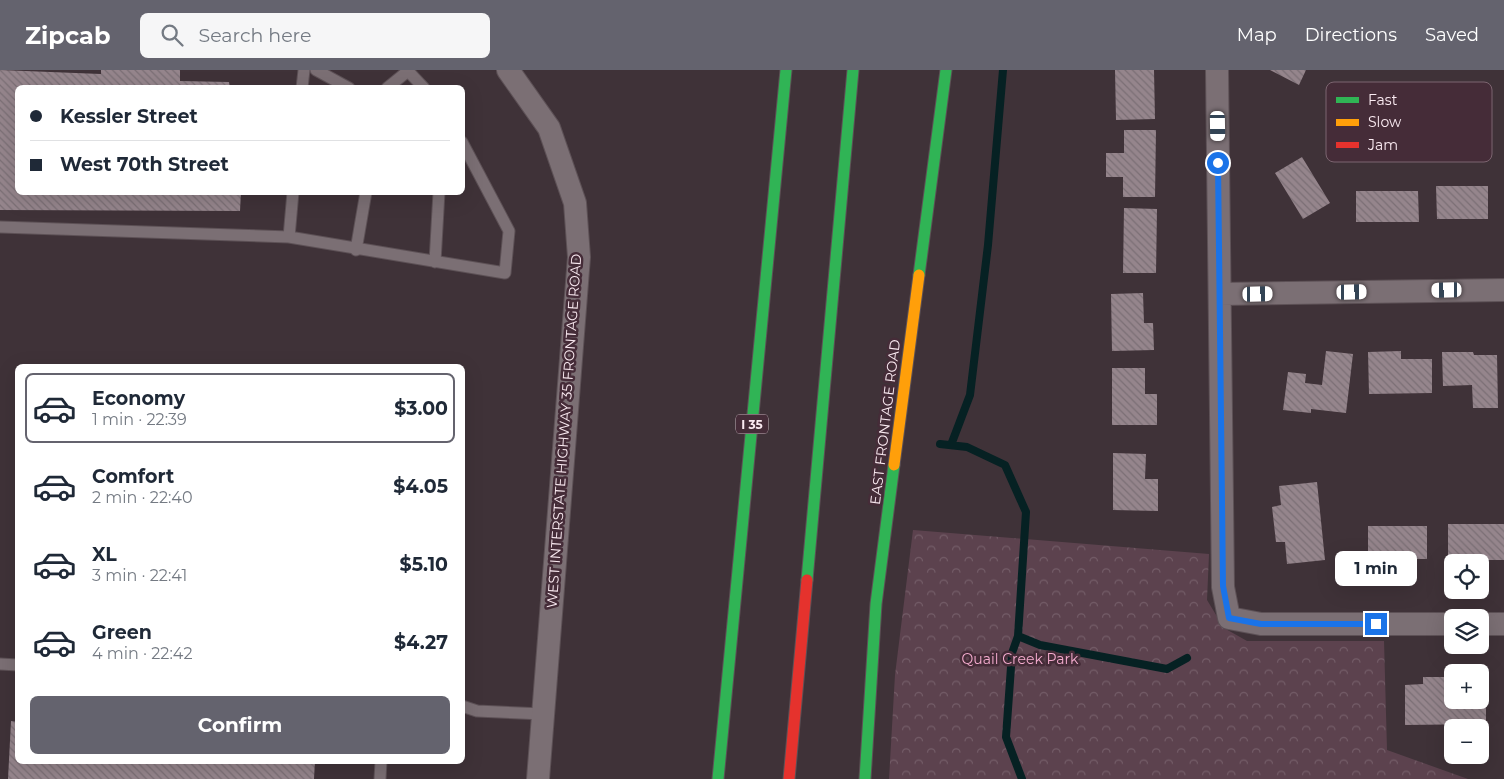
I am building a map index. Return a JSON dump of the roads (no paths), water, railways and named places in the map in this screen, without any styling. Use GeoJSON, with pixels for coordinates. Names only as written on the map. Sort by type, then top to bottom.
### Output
{"type":"FeatureCollection","features":[{"type":"Feature","properties":{"kind":"main road","name":"I 35"},"geometry":{"type":"LineString","coordinates":[[718,779],[786,70]]}},
{"type":"Feature","properties":{"kind":"main road"},"geometry":{"type":"LineString","coordinates":[[789,779],[853,70]]}},
{"type":"Feature","properties":{"kind":"main road","name":"EAST FRONTAGE ROAD"},"geometry":{"type":"LineString","coordinates":[[865,779],[876,604],[946,70]]}},
{"type":"Feature","properties":{"kind":"street","name":"WEST INTERSTATE HIGHWAY 35 FRONTAGE ROAD"},"geometry":{"type":"LineString","coordinates":[[508,70],[549,128],[574,203],[579,257],[538,779]]}},
{"type":"Feature","properties":{"kind":"street"},"geometry":{"type":"LineString","coordinates":[[1217,70],[1223,586],[1229,618],[1261,624],[1444,624]]}},
{"type":"Feature","properties":{"kind":"street"},"geometry":{"type":"LineString","coordinates":[[1220,294],[1504,290]]}},
{"type":"Feature","properties":{"kind":"street"},"geometry":{"type":"LineString","coordinates":[[1489,624],[1504,624]]}},
{"type":"Feature","properties":{"kind":"lane"},"geometry":{"type":"LineString","coordinates":[[302,85],[304,70]]}},
{"type":"Feature","properties":{"kind":"lane"},"geometry":{"type":"LineString","coordinates":[[316,70],[344,85]]}},
{"type":"Feature","properties":{"kind":"lane"},"geometry":{"type":"LineString","coordinates":[[391,85],[408,71],[421,85]]}},
{"type":"Feature","properties":{"kind":"lane"},"geometry":{"type":"LineString","coordinates":[[0,227],[289,237],[356,250],[505,273],[509,230],[465,148]]}},
{"type":"Feature","properties":{"kind":"lane"},"geometry":{"type":"LineString","coordinates":[[289,237],[293,195]]}},
{"type":"Feature","properties":{"kind":"lane"},"geometry":{"type":"LineString","coordinates":[[356,250],[365,195]]}},
{"type":"Feature","properties":{"kind":"lane"},"geometry":{"type":"LineString","coordinates":[[435,262],[439,195]]}},
{"type":"Feature","properties":{"kind":"lane"},"geometry":{"type":"LineString","coordinates":[[0,664],[15,664]]}},
{"type":"Feature","properties":{"kind":"lane"},"geometry":{"type":"LineString","coordinates":[[465,707],[477,711],[543,714]]}},
{"type":"Feature","properties":{"kind":"lane"},"geometry":{"type":"LineString","coordinates":[[380,779],[381,764]]}},
{"type":"Feature","properties":{"kind":"waterway"},"geometry":{"type":"LineString","coordinates":[[951,445],[970,395],[988,245],[1003,70]]}},
{"type":"Feature","properties":{"kind":"waterway"},"geometry":{"type":"LineString","coordinates":[[940,444],[967,447],[1005,465],[1026,512],[1018,636],[1012,653],[1006,737],[1022,779]]}},
{"type":"Feature","properties":{"kind":"waterway"},"geometry":{"type":"LineString","coordinates":[[1018,636],[1040,645],[1167,669],[1187,658]]}},
{"type":"Feature","properties":{"kind":"park label","name":"Quail Creek Park"},"geometry":{"type":"Point","coordinates":[1020,659]}}]}
